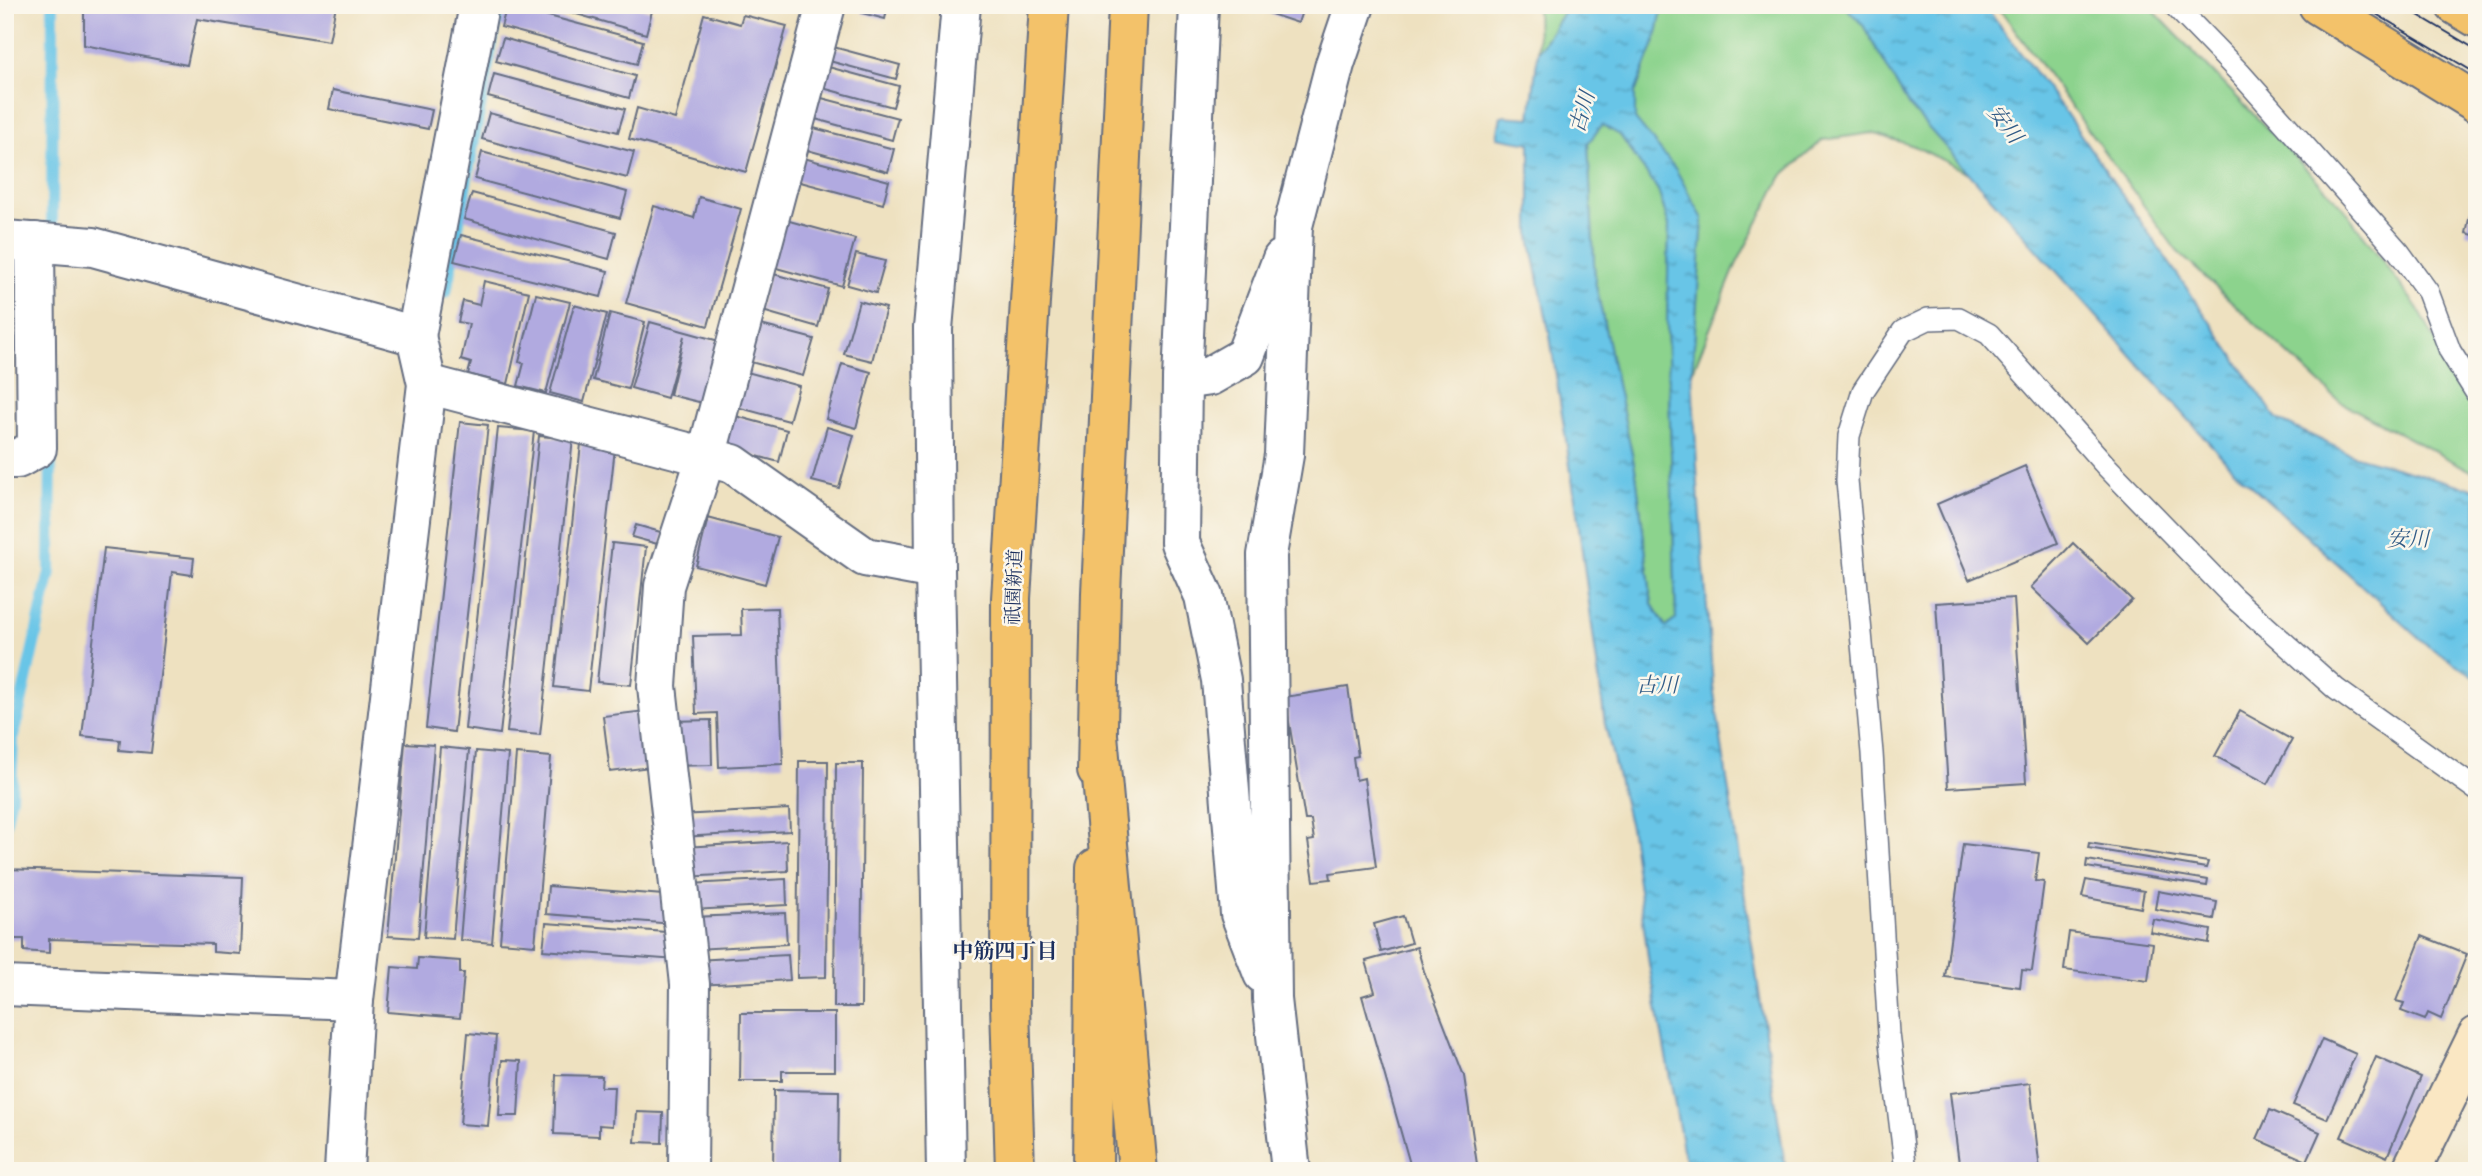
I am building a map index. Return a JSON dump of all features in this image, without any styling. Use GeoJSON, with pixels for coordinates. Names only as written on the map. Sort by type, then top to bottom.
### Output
{"type":"FeatureCollection","features":[{"type":"Feature","properties":{"kind":"main road","name":"祇園新道"},"geometry":{"type":"LineString","coordinates":[[1015,1171],[1010,1005],[1011,598],[1049,5]]}},
{"type":"Feature","properties":{"kind":"main road"},"geometry":{"type":"LineString","coordinates":[[1093,1171],[1101,593],[1128,5]]}},
{"type":"Feature","properties":{"kind":"main road"},"geometry":{"type":"LineString","coordinates":[[2318,5],[2477,103]]}},
{"type":"Feature","properties":{"kind":"main road"},"geometry":{"type":"LineString","coordinates":[[2455,5],[2477,18]]}},
{"type":"Feature","properties":{"kind":"main road"},"geometry":{"type":"LineString","coordinates":[[1098,735],[1138,1171]]}},
{"type":"Feature","properties":{"kind":"main road"},"geometry":{"type":"LineString","coordinates":[[2411,1171],[2477,1036]]}},
{"type":"Feature","properties":{"kind":"street"},"geometry":{"type":"LineString","coordinates":[[344,1171],[354,1000],[427,384],[416,336],[479,5]]}},
{"type":"Feature","properties":{"kind":"street"},"geometry":{"type":"LineString","coordinates":[[688,1171],[690,984],[657,686],[664,586],[706,457],[827,5]]}},
{"type":"Feature","properties":{"kind":"street"},"geometry":{"type":"LineString","coordinates":[[946,1171],[933,329],[961,5]]}},
{"type":"Feature","properties":{"kind":"street"},"geometry":{"type":"LineString","coordinates":[[1199,5],[1182,380],[1180,543],[1204,596],[1221,680],[1240,914],[1272,999]]}},
{"type":"Feature","properties":{"kind":"street"},"geometry":{"type":"LineString","coordinates":[[1182,380],[1210,376],[1245,356],[1293,231],[1335,64],[1355,5]]}},
{"type":"Feature","properties":{"kind":"street"},"geometry":{"type":"LineString","coordinates":[[1291,1171],[1272,999],[1267,555],[1284,455],[1293,231]]}},
{"type":"Feature","properties":{"kind":"street"},"geometry":{"type":"LineString","coordinates":[[5,459],[17,459],[37,448],[20,241],[93,247],[416,336]]}},
{"type":"Feature","properties":{"kind":"street"},"geometry":{"type":"LineString","coordinates":[[427,384],[733,464],[865,557],[935,570]]}},
{"type":"Feature","properties":{"kind":"street"},"geometry":{"type":"LineString","coordinates":[[5,986],[354,1000]]}},
{"type":"Feature","properties":{"kind":"lane"},"geometry":{"type":"LineString","coordinates":[[2174,5],[2239,72],[2399,251],[2428,292],[2450,351],[2477,394]]}},
{"type":"Feature","properties":{"kind":"lane"},"geometry":{"type":"LineString","coordinates":[[1906,1171],[1889,1034],[1872,753],[1847,480],[1849,436],[1863,391],[1903,331],[1928,319],[1959,318],[1989,334],[2107,467],[2234,597],[2336,689],[2477,790]]}},
{"type":"Feature","properties":{"kind":"green space"},"geometry":{"type":"Polygon","coordinates":[[[1537,5],[1568,5],[1538,52],[1537,5]]]}},
{"type":"Feature","properties":{"kind":"green space"},"geometry":{"type":"Polygon","coordinates":[[[1663,5],[1844,5],[1863,25],[1909,106],[1969,173],[1914,146],[1872,133],[1823,140],[1782,176],[1736,265],[1692,373],[1703,219],[1635,120],[1635,93],[1656,38],[1663,5]]]}},
{"type":"Feature","properties":{"kind":"green space"},"geometry":{"type":"Polygon","coordinates":[[[1997,5],[2148,5],[2342,206],[2419,310],[2477,419],[2477,474],[2340,402],[2177,251],[1997,5]]]}},
{"type":"Feature","properties":{"kind":"green space"},"geometry":{"type":"Polygon","coordinates":[[[1602,125],[1620,135],[1658,190],[1669,225],[1667,324],[1676,619],[1666,627],[1652,604],[1636,473],[1595,281],[1588,143],[1602,125]]]}},
{"type":"Feature","properties":{"kind":"water","name":"古川"},"geometry":{"type":"Polygon","coordinates":[[[1568,5],[1663,5],[1656,38],[1635,93],[1635,119],[1675,168],[1703,219],[1692,373],[1713,686],[1786,1171],[1687,1171],[1649,964],[1631,832],[1605,724],[1550,336],[1530,237],[1530,143],[1497,137],[1501,116],[1530,118],[1538,52],[1568,5]],[[1602,125],[1588,143],[1595,281],[1636,473],[1652,604],[1666,627],[1676,619],[1667,324],[1669,225],[1658,190],[1620,135],[1602,125]]]}},
{"type":"Feature","properties":{"kind":"water","name":"安川"},"geometry":{"type":"Polygon","coordinates":[[[1844,5],[1984,5],[2063,109],[2277,419],[2352,455],[2477,490],[2477,678],[2428,646],[2230,466],[1909,106],[1863,25],[1844,5]]]}},
{"type":"Feature","properties":{"kind":"building"},"geometry":{"type":"Polygon","coordinates":[[[84,5],[336,5],[329,41],[197,19],[187,65],[84,45],[84,5]]]}},
{"type":"Feature","properties":{"kind":"building"},"geometry":{"type":"Polygon","coordinates":[[[507,5],[643,41],[637,64],[501,27],[507,5]]]}},
{"type":"Feature","properties":{"kind":"building"},"geometry":{"type":"Polygon","coordinates":[[[545,5],[631,5],[652,11],[646,34],[545,5]]]}},
{"type":"Feature","properties":{"kind":"building"},"geometry":{"type":"Polygon","coordinates":[[[864,5],[888,5],[885,19],[862,13],[864,5]]]}},
{"type":"Feature","properties":{"kind":"building"},"geometry":{"type":"Polygon","coordinates":[[[1244,5],[1304,5],[1298,23],[1244,5]]]}},
{"type":"Feature","properties":{"kind":"building"},"geometry":{"type":"Polygon","coordinates":[[[704,14],[740,24],[743,15],[787,26],[746,172],[629,139],[637,108],[675,119],[704,14]]]}},
{"type":"Feature","properties":{"kind":"building"},"geometry":{"type":"Polygon","coordinates":[[[503,38],[635,76],[629,98],[496,61],[503,38]]]}},
{"type":"Feature","properties":{"kind":"building"},"geometry":{"type":"Polygon","coordinates":[[[826,45],[900,65],[896,79],[822,59],[826,45]]]}},
{"type":"Feature","properties":{"kind":"building"},"geometry":{"type":"Polygon","coordinates":[[[821,65],[899,86],[893,107],[815,86],[821,65]]]}},
{"type":"Feature","properties":{"kind":"building"},"geometry":{"type":"Polygon","coordinates":[[[494,74],[625,109],[618,132],[488,97],[494,74]]]}},
{"type":"Feature","properties":{"kind":"building"},"geometry":{"type":"Polygon","coordinates":[[[333,90],[432,110],[428,129],[329,109],[333,90]]]}},
{"type":"Feature","properties":{"kind":"building"},"geometry":{"type":"Polygon","coordinates":[[[814,96],[898,118],[892,140],[808,117],[814,96]]]}},
{"type":"Feature","properties":{"kind":"building"},"geometry":{"type":"Polygon","coordinates":[[[489,113],[634,152],[627,178],[482,139],[489,113]]]}},
{"type":"Feature","properties":{"kind":"building"},"geometry":{"type":"Polygon","coordinates":[[[806,126],[894,149],[888,172],[800,148],[806,126]]]}},
{"type":"Feature","properties":{"kind":"building"},"geometry":{"type":"Polygon","coordinates":[[[482,152],[627,192],[620,218],[475,179],[482,152]]]}},
{"type":"Feature","properties":{"kind":"building"},"geometry":{"type":"Polygon","coordinates":[[[800,157],[889,181],[883,204],[793,180],[800,157]]]}},
{"type":"Feature","properties":{"kind":"building"},"geometry":{"type":"Polygon","coordinates":[[[2477,188],[2477,236],[2466,233],[2477,188]]]}},
{"type":"Feature","properties":{"kind":"building"},"geometry":{"type":"Polygon","coordinates":[[[472,193],[616,232],[609,259],[464,219],[472,193]]]}},
{"type":"Feature","properties":{"kind":"building"},"geometry":{"type":"Polygon","coordinates":[[[699,197],[741,209],[708,326],[626,303],[654,206],[694,218],[699,197]]]}},
{"type":"Feature","properties":{"kind":"building"},"geometry":{"type":"Polygon","coordinates":[[[782,219],[855,239],[842,286],[769,266],[782,219]]]}},
{"type":"Feature","properties":{"kind":"building"},"geometry":{"type":"Polygon","coordinates":[[[461,235],[608,271],[601,297],[454,261],[461,235]]]}},
{"type":"Feature","properties":{"kind":"building"},"geometry":{"type":"Polygon","coordinates":[[[856,254],[885,261],[876,293],[847,285],[856,254]]]}},
{"type":"Feature","properties":{"kind":"building"},"geometry":{"type":"Polygon","coordinates":[[[770,273],[828,289],[818,327],[759,310],[770,273]]]}},
{"type":"Feature","properties":{"kind":"building"},"geometry":{"type":"Polygon","coordinates":[[[484,281],[529,292],[508,384],[468,374],[471,363],[461,360],[469,324],[458,322],[463,301],[479,305],[484,281]]]}},
{"type":"Feature","properties":{"kind":"building"},"geometry":{"type":"Polygon","coordinates":[[[536,294],[570,302],[546,393],[518,386],[524,363],[519,362],[536,294]]]}},
{"type":"Feature","properties":{"kind":"building"},"geometry":{"type":"Polygon","coordinates":[[[859,301],[886,308],[872,361],[844,354],[859,301]]]}},
{"type":"Feature","properties":{"kind":"building"},"geometry":{"type":"Polygon","coordinates":[[[574,305],[607,314],[584,402],[550,393],[574,305]]]}},
{"type":"Feature","properties":{"kind":"building"},"geometry":{"type":"Polygon","coordinates":[[[610,313],[645,322],[628,389],[593,380],[610,313]]]}},
{"type":"Feature","properties":{"kind":"building"},"geometry":{"type":"Polygon","coordinates":[[[650,322],[719,341],[703,403],[670,395],[684,336],[667,398],[631,388],[650,322]]]}},
{"type":"Feature","properties":{"kind":"building"},"geometry":{"type":"Polygon","coordinates":[[[757,324],[814,339],[803,376],[747,361],[757,324]]]}},
{"type":"Feature","properties":{"kind":"building"},"geometry":{"type":"Polygon","coordinates":[[[842,364],[871,372],[856,428],[826,419],[842,364]]]}},
{"type":"Feature","properties":{"kind":"building"},"geometry":{"type":"Polygon","coordinates":[[[743,371],[799,386],[789,421],[733,406],[743,371]]]}},
{"type":"Feature","properties":{"kind":"building"},"geometry":{"type":"Polygon","coordinates":[[[732,415],[787,430],[779,462],[723,447],[732,415]]]}},
{"type":"Feature","properties":{"kind":"building"},"geometry":{"type":"Polygon","coordinates":[[[460,422],[488,425],[454,732],[426,728],[460,422]]]}},
{"type":"Feature","properties":{"kind":"building"},"geometry":{"type":"Polygon","coordinates":[[[827,427],[854,435],[839,488],[812,481],[827,427]]]}},
{"type":"Feature","properties":{"kind":"building"},"geometry":{"type":"Polygon","coordinates":[[[498,428],[534,431],[500,734],[465,729],[498,428]]]}},
{"type":"Feature","properties":{"kind":"building"},"geometry":{"type":"Polygon","coordinates":[[[539,436],[573,439],[540,735],[507,732],[539,436]]]}},
{"type":"Feature","properties":{"kind":"building"},"geometry":{"type":"Polygon","coordinates":[[[581,444],[615,448],[588,691],[554,687],[581,444]]]}},
{"type":"Feature","properties":{"kind":"building"},"geometry":{"type":"Polygon","coordinates":[[[2025,466],[2058,543],[1969,580],[1937,504],[2025,466]]]}},
{"type":"Feature","properties":{"kind":"building"},"geometry":{"type":"Polygon","coordinates":[[[708,518],[778,537],[765,584],[696,566],[708,518]]]}},
{"type":"Feature","properties":{"kind":"building"},"geometry":{"type":"Polygon","coordinates":[[[636,525],[664,533],[661,545],[632,537],[636,525]]]}},
{"type":"Feature","properties":{"kind":"building"},"geometry":{"type":"Polygon","coordinates":[[[612,543],[646,547],[631,685],[597,682],[612,543]]]}},
{"type":"Feature","properties":{"kind":"building"},"geometry":{"type":"Polygon","coordinates":[[[2073,543],[2132,600],[2089,643],[2031,587],[2073,543]]]}},
{"type":"Feature","properties":{"kind":"building"},"geometry":{"type":"Polygon","coordinates":[[[104,548],[194,558],[192,575],[172,572],[151,753],[119,750],[120,740],[82,736],[104,548]]]}},
{"type":"Feature","properties":{"kind":"building"},"geometry":{"type":"Polygon","coordinates":[[[2014,598],[2026,783],[1948,788],[1936,603],[2014,598]]]}},
{"type":"Feature","properties":{"kind":"building"},"geometry":{"type":"Polygon","coordinates":[[[777,608],[783,764],[719,767],[717,713],[696,714],[693,636],[742,635],[741,609],[777,608]]]}},
{"type":"Feature","properties":{"kind":"building"},"geometry":{"type":"Polygon","coordinates":[[[1348,687],[1358,756],[1353,757],[1356,780],[1364,778],[1376,867],[1330,873],[1331,879],[1314,881],[1308,841],[1314,840],[1311,820],[1305,820],[1285,697],[1348,687]]]}},
{"type":"Feature","properties":{"kind":"building"},"geometry":{"type":"Polygon","coordinates":[[[645,711],[651,767],[610,772],[603,716],[645,711]]]}},
{"type":"Feature","properties":{"kind":"building"},"geometry":{"type":"Polygon","coordinates":[[[2240,711],[2292,740],[2268,784],[2215,756],[2240,711]]]}},
{"type":"Feature","properties":{"kind":"building"},"geometry":{"type":"Polygon","coordinates":[[[711,720],[712,765],[671,766],[670,721],[711,720]]]}},
{"type":"Feature","properties":{"kind":"building"},"geometry":{"type":"Polygon","coordinates":[[[405,743],[434,745],[418,938],[388,936],[405,743]]]}},
{"type":"Feature","properties":{"kind":"building"},"geometry":{"type":"Polygon","coordinates":[[[440,747],[469,750],[453,939],[424,937],[440,747]]]}},
{"type":"Feature","properties":{"kind":"building"},"geometry":{"type":"Polygon","coordinates":[[[476,751],[508,754],[492,943],[460,940],[476,751]]]}},
{"type":"Feature","properties":{"kind":"building"},"geometry":{"type":"Polygon","coordinates":[[[516,754],[551,757],[535,945],[500,942],[516,754]]]}},
{"type":"Feature","properties":{"kind":"building"},"geometry":{"type":"Polygon","coordinates":[[[799,761],[828,761],[826,977],[797,978],[799,761]]]}},
{"type":"Feature","properties":{"kind":"building"},"geometry":{"type":"Polygon","coordinates":[[[836,763],[863,763],[861,1007],[834,1007],[836,763]]]}},
{"type":"Feature","properties":{"kind":"building"},"geometry":{"type":"Polygon","coordinates":[[[789,809],[790,831],[680,837],[680,815],[789,809]]]}},
{"type":"Feature","properties":{"kind":"building"},"geometry":{"type":"Polygon","coordinates":[[[787,841],[788,871],[685,877],[684,847],[787,841]]]}},
{"type":"Feature","properties":{"kind":"building"},"geometry":{"type":"Polygon","coordinates":[[[2089,843],[2208,862],[2206,868],[2088,848],[2089,843]]]}},
{"type":"Feature","properties":{"kind":"building"},"geometry":{"type":"Polygon","coordinates":[[[1963,844],[2039,853],[2035,881],[2044,882],[2032,971],[2022,970],[2020,987],[1945,977],[1963,844]]]}},
{"type":"Feature","properties":{"kind":"building"},"geometry":{"type":"Polygon","coordinates":[[[2087,860],[2208,880],[2207,886],[2086,867],[2087,860]]]}},
{"type":"Feature","properties":{"kind":"building"},"geometry":{"type":"Polygon","coordinates":[[[5,869],[243,877],[240,954],[213,952],[213,944],[49,939],[49,953],[24,951],[24,939],[5,939],[5,869]]]}},
{"type":"Feature","properties":{"kind":"building"},"geometry":{"type":"Polygon","coordinates":[[[786,879],[787,905],[691,910],[689,884],[786,879]]]}},
{"type":"Feature","properties":{"kind":"building"},"geometry":{"type":"Polygon","coordinates":[[[2086,880],[2144,891],[2141,908],[2082,897],[2086,880]]]}},
{"type":"Feature","properties":{"kind":"building"},"geometry":{"type":"Polygon","coordinates":[[[548,886],[676,896],[674,924],[546,914],[548,886]]]}},
{"type":"Feature","properties":{"kind":"building"},"geometry":{"type":"Polygon","coordinates":[[[2158,891],[2217,902],[2214,919],[2155,909],[2158,891]]]}},
{"type":"Feature","properties":{"kind":"building"},"geometry":{"type":"Polygon","coordinates":[[[785,913],[787,944],[695,949],[693,917],[785,913]]]}},
{"type":"Feature","properties":{"kind":"building"},"geometry":{"type":"Polygon","coordinates":[[[1403,916],[1411,943],[1381,952],[1374,924],[1403,916]]]}},
{"type":"Feature","properties":{"kind":"building"},"geometry":{"type":"Polygon","coordinates":[[[2153,919],[2211,930],[2209,943],[2150,932],[2153,919]]]}},
{"type":"Feature","properties":{"kind":"building"},"geometry":{"type":"Polygon","coordinates":[[[546,923],[679,933],[677,960],[543,950],[546,923]]]}},
{"type":"Feature","properties":{"kind":"building"},"geometry":{"type":"Polygon","coordinates":[[[2069,932],[2153,943],[2148,981],[2064,970],[2069,932]]]}},
{"type":"Feature","properties":{"kind":"building"},"geometry":{"type":"Polygon","coordinates":[[[2422,936],[2467,954],[2441,1019],[2428,1013],[2425,1020],[2401,1011],[2404,1003],[2396,1001],[2422,936]]]}},
{"type":"Feature","properties":{"kind":"building"},"geometry":{"type":"Polygon","coordinates":[[[1417,947],[1426,978],[1464,1076],[1478,1171],[1412,1171],[1362,996],[1375,992],[1366,961],[1417,947]]]}},
{"type":"Feature","properties":{"kind":"building"},"geometry":{"type":"Polygon","coordinates":[[[788,955],[790,980],[697,985],[696,960],[788,955]]]}},
{"type":"Feature","properties":{"kind":"building"},"geometry":{"type":"Polygon","coordinates":[[[418,958],[460,961],[460,973],[464,973],[460,1018],[388,1012],[392,967],[417,969],[418,958]]]}},
{"type":"Feature","properties":{"kind":"building"},"geometry":{"type":"Polygon","coordinates":[[[741,1013],[835,1013],[835,1071],[782,1071],[782,1081],[740,1081],[741,1013]]]}},
{"type":"Feature","properties":{"kind":"building"},"geometry":{"type":"Polygon","coordinates":[[[468,1033],[496,1036],[488,1126],[460,1124],[468,1033]]]}},
{"type":"Feature","properties":{"kind":"building"},"geometry":{"type":"Polygon","coordinates":[[[2322,1039],[2356,1054],[2327,1119],[2293,1105],[2322,1039]]]}},
{"type":"Feature","properties":{"kind":"building"},"geometry":{"type":"Polygon","coordinates":[[[2376,1057],[2421,1077],[2387,1157],[2341,1137],[2376,1057]]]}},
{"type":"Feature","properties":{"kind":"building"},"geometry":{"type":"Polygon","coordinates":[[[502,1060],[521,1061],[518,1116],[499,1116],[502,1060]]]}},
{"type":"Feature","properties":{"kind":"building"},"geometry":{"type":"Polygon","coordinates":[[[556,1075],[602,1076],[601,1087],[614,1087],[612,1126],[599,1125],[599,1136],[554,1134],[556,1075]]]}},
{"type":"Feature","properties":{"kind":"building"},"geometry":{"type":"Polygon","coordinates":[[[2030,1083],[2040,1171],[1960,1171],[1950,1093],[2030,1083]]]}},
{"type":"Feature","properties":{"kind":"building"},"geometry":{"type":"Polygon","coordinates":[[[774,1090],[839,1091],[838,1171],[773,1171],[774,1090]]]}},
{"type":"Feature","properties":{"kind":"building"},"geometry":{"type":"Polygon","coordinates":[[[2270,1110],[2320,1132],[2307,1161],[2257,1139],[2270,1110]]]}},
{"type":"Feature","properties":{"kind":"building"},"geometry":{"type":"Polygon","coordinates":[[[637,1112],[663,1113],[662,1143],[635,1142],[637,1112]]]}},
{"type":"Feature","properties":{"kind":"building"},"geometry":{"type":"Polygon","coordinates":[[[610,1164],[651,1166],[650,1171],[610,1171],[610,1164]]]}},
{"type":"Feature","properties":{"kind":"waterway"},"geometry":{"type":"LineString","coordinates":[[41,228],[52,229],[53,5]]}},
{"type":"Feature","properties":{"kind":"waterway"},"geometry":{"type":"LineString","coordinates":[[446,292],[499,5]]}},
{"type":"Feature","properties":{"kind":"waterway"},"geometry":{"type":"LineString","coordinates":[[5,825],[11,796],[13,739],[50,572],[51,445]]}},
{"type":"Feature","properties":{"kind":"tram line"},"geometry":{"type":"LineString","coordinates":[[2361,5],[2477,74]]}},
{"type":"Feature","properties":{"kind":"tram line"},"geometry":{"type":"LineString","coordinates":[[2401,5],[2477,50]]}},
{"type":"Feature","properties":{"kind":"district","name":"中筋四丁目"},"geometry":{"type":"Point","coordinates":[1005,951]}}]}
